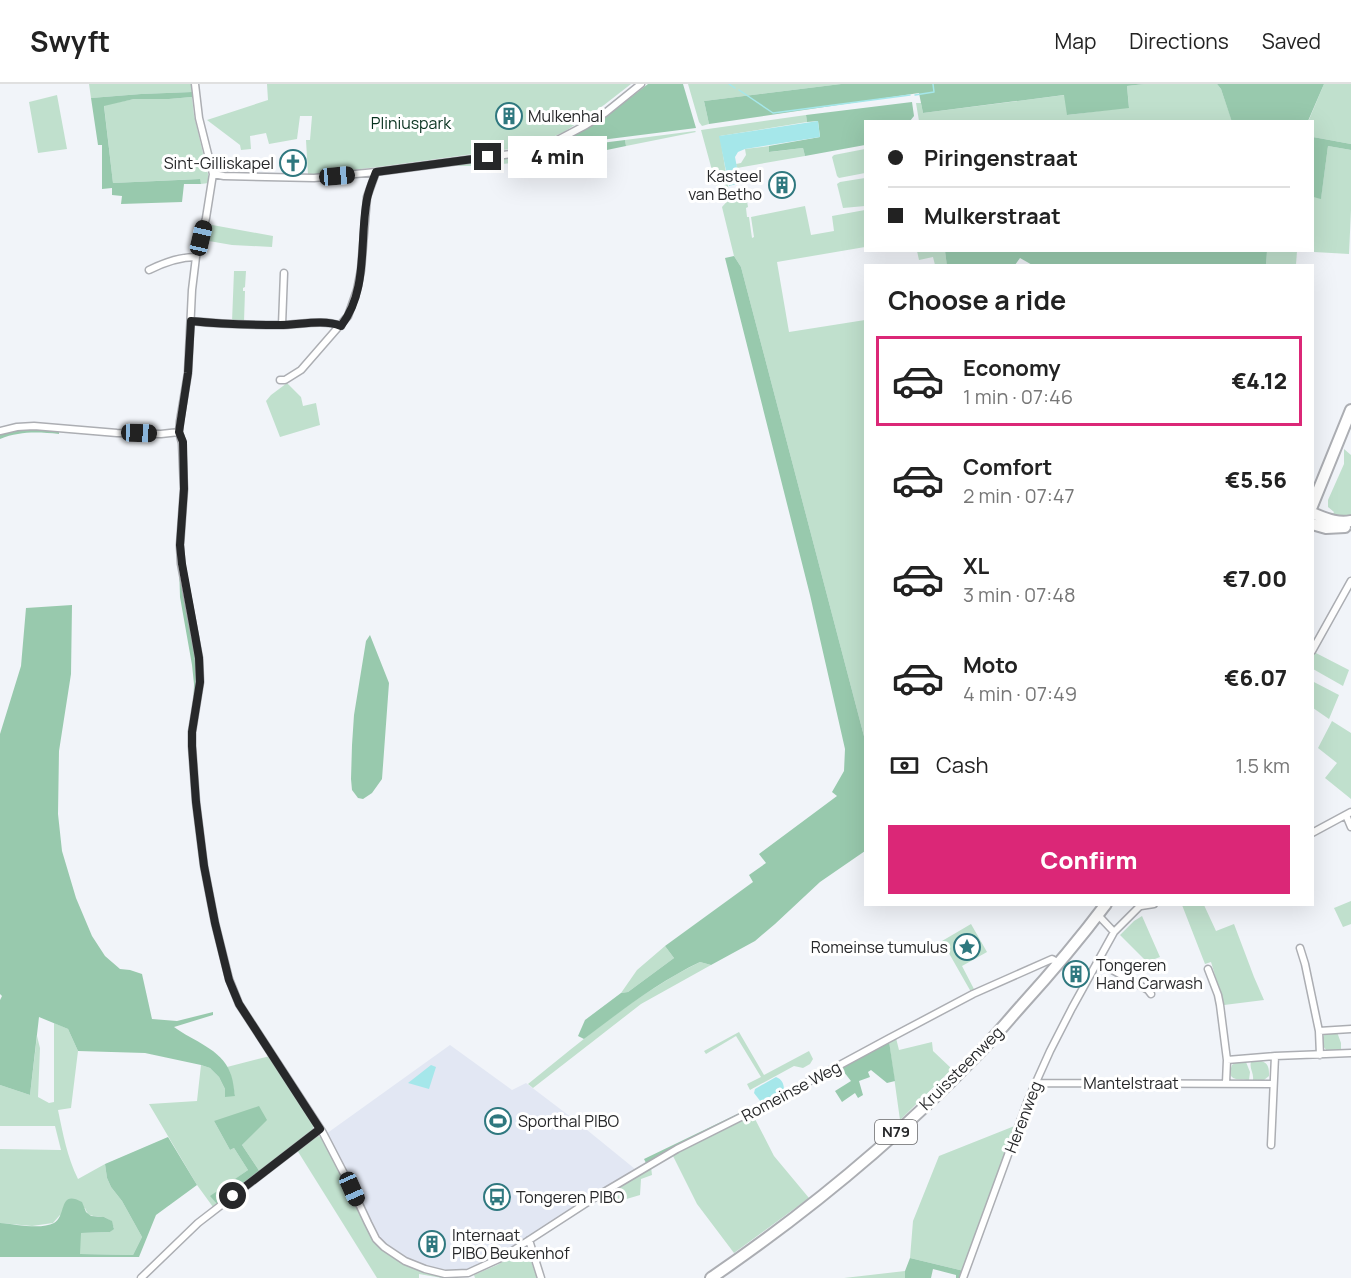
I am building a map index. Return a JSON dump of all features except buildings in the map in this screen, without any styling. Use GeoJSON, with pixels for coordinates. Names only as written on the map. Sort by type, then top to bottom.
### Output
{"type":"FeatureCollection","features":[{"type":"Feature","properties":{"kind":"main road"},"geometry":{"type":"LineString","coordinates":[[1314,501],[1351,410]]}},
{"type":"Feature","properties":{"kind":"main road"},"geometry":{"type":"LineString","coordinates":[[1314,514],[1337,522],[1351,521]]}},
{"type":"Feature","properties":{"kind":"main road"},"geometry":{"type":"LineString","coordinates":[[1314,525],[1326,528],[1351,525]]}},
{"type":"Feature","properties":{"kind":"main road","name":"Kruissteenweg"},"geometry":{"type":"LineString","coordinates":[[711,1278],[823,1195],[902,1127],[976,1056],[1059,963],[1105,906]]}},
{"type":"Feature","properties":{"kind":"street"},"geometry":{"type":"LineString","coordinates":[[195,84],[213,174],[206,218],[196,257],[188,373],[179,432],[183,442],[184,489],[180,545],[199,658],[200,682],[192,732],[196,802],[204,866],[229,980],[239,1004],[320,1129],[376,1239],[384,1248],[425,1269],[446,1274],[468,1273],[503,1257],[529,1240],[541,1278]]}},
{"type":"Feature","properties":{"kind":"street"},"geometry":{"type":"LineString","coordinates":[[213,174],[314,178],[511,154],[552,143],[586,125],[641,84]]}},
{"type":"Feature","properties":{"kind":"street"},"geometry":{"type":"LineString","coordinates":[[280,380],[285,380],[301,370],[348,316],[361,270],[367,197],[376,172]]}},
{"type":"Feature","properties":{"kind":"street"},"geometry":{"type":"LineString","coordinates":[[149,270],[174,259],[196,257]]}},
{"type":"Feature","properties":{"kind":"street"},"geometry":{"type":"LineString","coordinates":[[282,325],[284,273]]}},
{"type":"Feature","properties":{"kind":"street"},"geometry":{"type":"LineString","coordinates":[[191,321],[282,325],[332,322],[341,326]]}},
{"type":"Feature","properties":{"kind":"street"},"geometry":{"type":"LineString","coordinates":[[0,431],[33,426],[117,433],[179,432]]}},
{"type":"Feature","properties":{"kind":"street"},"geometry":{"type":"LineString","coordinates":[[1314,647],[1351,581]]}},
{"type":"Feature","properties":{"kind":"street"},"geometry":{"type":"LineString","coordinates":[[1314,832],[1348,813],[1351,827]]}},
{"type":"Feature","properties":{"kind":"street","name":"Herenweg"},"geometry":{"type":"LineString","coordinates":[[963,1278],[1050,1051],[1114,932],[1140,906]]}},
{"type":"Feature","properties":{"kind":"street"},"geometry":{"type":"LineString","coordinates":[[1098,915],[1114,932]]}},
{"type":"Feature","properties":{"kind":"street"},"geometry":{"type":"LineString","coordinates":[[1300,948],[1319,1031],[1320,1055]]}},
{"type":"Feature","properties":{"kind":"street","name":"Romeinse Weg"},"geometry":{"type":"LineString","coordinates":[[529,1240],[677,1149],[785,1095],[973,994],[1052,959],[1059,963]]}},
{"type":"Feature","properties":{"kind":"street"},"geometry":{"type":"LineString","coordinates":[[1098,962],[1148,990],[1151,994]]}},
{"type":"Feature","properties":{"kind":"street"},"geometry":{"type":"LineString","coordinates":[[1208,969],[1220,1005],[1227,1060],[1226,1083]]}},
{"type":"Feature","properties":{"kind":"street"},"geometry":{"type":"LineString","coordinates":[[1319,1031],[1351,1029]]}},
{"type":"Feature","properties":{"kind":"street"},"geometry":{"type":"LineString","coordinates":[[1227,1060],[1351,1053]]}},
{"type":"Feature","properties":{"kind":"street"},"geometry":{"type":"LineString","coordinates":[[1271,1145],[1275,1056]]}},
{"type":"Feature","properties":{"kind":"street","name":"Mantelstraat"},"geometry":{"type":"LineString","coordinates":[[1036,1083],[1273,1084]]}},
{"type":"Feature","properties":{"kind":"street"},"geometry":{"type":"LineString","coordinates":[[141,1278],[198,1223],[320,1129]]}},
{"type":"Feature","properties":{"kind":"shaded area"},"geometry":{"type":"Polygon","coordinates":[[[450,1045],[512,1090],[526,1083],[635,1169],[503,1254],[461,1272],[444,1271],[407,1259],[381,1241],[326,1134],[450,1045]]]}},
{"type":"Feature","properties":{"kind":"green space"},"geometry":{"type":"Polygon","coordinates":[[[89,84],[191,84],[192,92],[91,98],[89,84]]]}},
{"type":"Feature","properties":{"kind":"green space","name":"Pliniuspark"},"geometry":{"type":"Polygon","coordinates":[[[267,84],[631,84],[564,132],[532,146],[308,175],[306,140],[310,140],[312,116],[300,116],[297,139],[269,144],[266,133],[250,136],[251,149],[241,150],[240,145],[207,120],[268,100],[267,84]]]}},
{"type":"Feature","properties":{"kind":"green space"},"geometry":{"type":"Polygon","coordinates":[[[648,84],[683,84],[696,128],[585,142],[569,139],[608,115],[648,84]]]}},
{"type":"Feature","properties":{"kind":"green space"},"geometry":{"type":"Polygon","coordinates":[[[688,84],[841,84],[704,101],[709,124],[702,126],[688,84]]]}},
{"type":"Feature","properties":{"kind":"green space"},"geometry":{"type":"Polygon","coordinates":[[[841,84],[1145,84],[1127,86],[1129,108],[1067,115],[1064,95],[923,113],[919,93],[709,124],[704,101],[841,84]]]}},
{"type":"Feature","properties":{"kind":"green space"},"geometry":{"type":"Polygon","coordinates":[[[1217,84],[1221,89],[1232,120],[919,120],[916,103],[921,103],[923,113],[1065,95],[1068,115],[1129,107],[1127,86],[1217,84]]]}},
{"type":"Feature","properties":{"kind":"green space"},"geometry":{"type":"Polygon","coordinates":[[[1217,84],[1324,84],[1308,120],[1231,120],[1221,89],[1217,84]]]}},
{"type":"Feature","properties":{"kind":"green space"},"geometry":{"type":"Polygon","coordinates":[[[1324,84],[1351,84],[1351,144],[1314,137],[1314,120],[1309,120],[1324,84]]]}},
{"type":"Feature","properties":{"kind":"green space"},"geometry":{"type":"Polygon","coordinates":[[[192,92],[192,97],[134,99],[104,106],[113,183],[200,179],[201,184],[184,184],[182,202],[121,204],[122,196],[112,195],[112,188],[102,189],[102,145],[98,145],[91,98],[192,92]]]}},
{"type":"Feature","properties":{"kind":"green space"},"geometry":{"type":"Polygon","coordinates":[[[57,95],[67,149],[38,153],[29,102],[57,95]]]}},
{"type":"Feature","properties":{"kind":"green space"},"geometry":{"type":"Polygon","coordinates":[[[192,97],[209,183],[201,184],[199,179],[113,183],[104,105],[134,99],[192,97]]]}},
{"type":"Feature","properties":{"kind":"green space"},"geometry":{"type":"Polygon","coordinates":[[[912,102],[914,116],[911,120],[864,120],[864,145],[805,156],[803,148],[769,152],[769,146],[820,137],[818,121],[807,122],[806,115],[912,102]]]}},
{"type":"Feature","properties":{"kind":"green space"},"geometry":{"type":"Polygon","coordinates":[[[806,115],[807,122],[720,136],[729,192],[716,185],[701,130],[806,115]]]}},
{"type":"Feature","properties":{"kind":"green space"},"geometry":{"type":"Polygon","coordinates":[[[696,132],[626,146],[625,140],[696,132]]]}},
{"type":"Feature","properties":{"kind":"green space"},"geometry":{"type":"Polygon","coordinates":[[[1314,137],[1351,144],[1351,150],[1328,146],[1321,199],[1314,197],[1314,137]]]}},
{"type":"Feature","properties":{"kind":"green space"},"geometry":{"type":"Polygon","coordinates":[[[625,140],[626,146],[573,157],[576,144],[625,140]]]}},
{"type":"Feature","properties":{"kind":"green space"},"geometry":{"type":"Polygon","coordinates":[[[566,141],[576,144],[573,157],[482,166],[447,166],[507,157],[566,141]]]}},
{"type":"Feature","properties":{"kind":"green space"},"geometry":{"type":"Polygon","coordinates":[[[769,146],[770,152],[803,148],[805,156],[737,168],[736,164],[741,163],[746,155],[745,149],[769,146]]]}},
{"type":"Feature","properties":{"kind":"green space"},"geometry":{"type":"Polygon","coordinates":[[[1328,146],[1351,150],[1349,254],[1314,252],[1314,197],[1321,198],[1328,146]]]}},
{"type":"Feature","properties":{"kind":"green space"},"geometry":{"type":"Polygon","coordinates":[[[864,149],[864,173],[839,178],[832,157],[864,149]]]}},
{"type":"Feature","properties":{"kind":"green space"},"geometry":{"type":"Polygon","coordinates":[[[864,178],[864,206],[843,208],[837,184],[864,178]]]}},
{"type":"Feature","properties":{"kind":"green space"},"geometry":{"type":"Polygon","coordinates":[[[746,195],[747,217],[749,217],[752,238],[754,237],[751,217],[805,206],[811,235],[834,231],[832,216],[864,210],[864,247],[777,262],[789,332],[864,320],[864,736],[741,267],[734,256],[722,207],[731,197],[746,195]]]}},
{"type":"Feature","properties":{"kind":"green space"},"geometry":{"type":"Polygon","coordinates":[[[207,224],[273,236],[272,247],[232,245],[203,240],[207,224]]]}},
{"type":"Feature","properties":{"kind":"green space"},"geometry":{"type":"Polygon","coordinates":[[[917,252],[945,252],[947,264],[935,264],[933,257],[919,260],[917,252]]]}},
{"type":"Feature","properties":{"kind":"green space"},"geometry":{"type":"Polygon","coordinates":[[[945,252],[1267,252],[1266,264],[1030,264],[1020,258],[1016,264],[947,264],[945,252]]]}},
{"type":"Feature","properties":{"kind":"green space"},"geometry":{"type":"Polygon","coordinates":[[[1267,252],[1297,252],[1296,264],[1266,264],[1267,252]]]}},
{"type":"Feature","properties":{"kind":"green space"},"geometry":{"type":"Polygon","coordinates":[[[734,256],[741,267],[864,736],[864,852],[820,882],[755,941],[711,965],[700,962],[669,979],[584,1039],[578,1036],[585,1020],[674,958],[665,946],[753,882],[749,875],[766,863],[759,854],[837,796],[832,792],[844,771],[845,749],[810,595],[725,258],[734,256]]]}},
{"type":"Feature","properties":{"kind":"green space"},"geometry":{"type":"Polygon","coordinates":[[[234,271],[246,271],[243,288],[245,291],[244,322],[232,322],[234,271]]]}},
{"type":"Feature","properties":{"kind":"green space"},"geometry":{"type":"Polygon","coordinates":[[[287,383],[301,397],[303,406],[316,403],[320,425],[280,437],[266,401],[287,383]]]}},
{"type":"Feature","properties":{"kind":"green space"},"geometry":{"type":"Polygon","coordinates":[[[31,428],[59,431],[59,434],[29,433],[0,439],[0,433],[31,428]]]}},
{"type":"Feature","properties":{"kind":"green space"},"geometry":{"type":"Polygon","coordinates":[[[1344,449],[1351,455],[1351,515],[1340,516],[1333,514],[1334,512],[1328,507],[1328,500],[1344,464],[1344,449]]]}},
{"type":"Feature","properties":{"kind":"green space"},"geometry":{"type":"Polygon","coordinates":[[[179,564],[196,653],[198,686],[193,711],[194,684],[180,597],[179,564]]]}},
{"type":"Feature","properties":{"kind":"green space"},"geometry":{"type":"Polygon","coordinates":[[[72,605],[71,674],[59,751],[58,814],[62,851],[76,898],[92,936],[105,956],[120,969],[142,974],[152,1019],[177,1021],[213,1012],[213,1015],[174,1027],[220,1057],[230,1072],[235,1096],[225,1097],[225,1089],[219,1077],[210,1068],[201,1065],[145,1053],[78,1051],[68,1029],[39,1017],[30,1095],[0,1085],[0,1000],[2,996],[0,994],[0,734],[21,666],[26,608],[72,605]]]}},
{"type":"Feature","properties":{"kind":"green space"},"geometry":{"type":"Polygon","coordinates":[[[370,635],[389,683],[382,779],[372,793],[363,799],[358,798],[352,790],[352,745],[354,715],[366,641],[370,635]]]}},
{"type":"Feature","properties":{"kind":"green space"},"geometry":{"type":"Polygon","coordinates":[[[1314,652],[1349,670],[1343,686],[1314,670],[1314,652]]]}},
{"type":"Feature","properties":{"kind":"green space"},"geometry":{"type":"Polygon","coordinates":[[[1314,682],[1339,695],[1329,719],[1314,709],[1314,682]]]}},
{"type":"Feature","properties":{"kind":"green space"},"geometry":{"type":"Polygon","coordinates":[[[1332,721],[1351,733],[1351,799],[1325,778],[1337,763],[1318,748],[1332,721]]]}},
{"type":"Feature","properties":{"kind":"green space"},"geometry":{"type":"Polygon","coordinates":[[[1351,901],[1351,924],[1343,927],[1334,908],[1351,901]]]}},
{"type":"Feature","properties":{"kind":"green space"},"geometry":{"type":"Polygon","coordinates":[[[1182,906],[1204,906],[1216,931],[1234,924],[1264,1000],[1224,1005],[1211,962],[1205,964],[1182,906]]]}},
{"type":"Feature","properties":{"kind":"green space"},"geometry":{"type":"Polygon","coordinates":[[[1142,916],[1160,957],[1147,962],[1120,935],[1142,916]]]}},
{"type":"Feature","properties":{"kind":"green space"},"geometry":{"type":"Polygon","coordinates":[[[971,924],[987,952],[962,966],[975,991],[971,992],[942,941],[971,924]]]}},
{"type":"Feature","properties":{"kind":"green space"},"geometry":{"type":"Polygon","coordinates":[[[665,946],[674,958],[628,992],[621,993],[637,970],[665,946]]]}},
{"type":"Feature","properties":{"kind":"green space"},"geometry":{"type":"Polygon","coordinates":[[[700,962],[711,965],[641,1004],[533,1088],[528,1084],[632,1003],[700,962]]]}},
{"type":"Feature","properties":{"kind":"green space"},"geometry":{"type":"Polygon","coordinates":[[[54,1023],[68,1029],[78,1051],[71,1108],[58,1110],[71,1162],[78,1179],[105,1164],[111,1187],[122,1201],[142,1237],[133,1255],[80,1254],[80,1233],[110,1232],[114,1228],[110,1220],[90,1215],[85,1208],[60,1215],[53,1223],[32,1226],[0,1223],[0,1149],[61,1150],[55,1126],[0,1126],[0,1085],[30,1095],[37,1036],[40,1048],[38,1097],[49,1103],[54,1102],[54,1023]]]}},
{"type":"Feature","properties":{"kind":"green space"},"geometry":{"type":"Polygon","coordinates":[[[739,1032],[764,1075],[809,1051],[813,1059],[803,1068],[794,1066],[750,1090],[747,1084],[761,1077],[736,1036],[706,1054],[704,1051],[739,1032]]]}},
{"type":"Feature","properties":{"kind":"green space"},"geometry":{"type":"Polygon","coordinates":[[[1337,1032],[1341,1049],[1327,1051],[1323,1046],[1323,1037],[1325,1034],[1337,1032]]]}},
{"type":"Feature","properties":{"kind":"green space"},"geometry":{"type":"Polygon","coordinates":[[[896,1038],[899,1050],[932,1042],[933,1051],[952,1069],[900,1120],[889,1041],[896,1038]]]}},
{"type":"Feature","properties":{"kind":"green space"},"geometry":{"type":"Polygon","coordinates":[[[889,1041],[895,1081],[887,1083],[871,1070],[868,1072],[870,1077],[859,1081],[863,1095],[858,1098],[855,1093],[842,1102],[835,1091],[851,1081],[840,1067],[889,1041]]]}},
{"type":"Feature","properties":{"kind":"green space"},"geometry":{"type":"Polygon","coordinates":[[[270,1056],[314,1122],[313,1130],[260,1172],[242,1145],[266,1120],[214,1121],[230,1150],[234,1148],[248,1170],[211,1196],[217,1204],[213,1207],[197,1185],[149,1104],[197,1101],[201,1065],[210,1068],[219,1077],[225,1089],[235,1096],[227,1067],[270,1056]]]}},
{"type":"Feature","properties":{"kind":"green space"},"geometry":{"type":"Polygon","coordinates":[[[1261,1061],[1267,1065],[1269,1076],[1264,1080],[1253,1080],[1251,1062],[1261,1061]]]}},
{"type":"Feature","properties":{"kind":"green space"},"geometry":{"type":"Polygon","coordinates":[[[1246,1062],[1250,1072],[1249,1080],[1232,1077],[1230,1074],[1232,1065],[1246,1062]]]}},
{"type":"Feature","properties":{"kind":"green space"},"geometry":{"type":"Polygon","coordinates":[[[758,1104],[760,1106],[646,1163],[644,1159],[758,1104]]]}},
{"type":"Feature","properties":{"kind":"green space"},"geometry":{"type":"Polygon","coordinates":[[[259,1106],[267,1120],[242,1145],[260,1172],[217,1204],[210,1196],[248,1170],[234,1148],[230,1150],[214,1121],[259,1106]]]}},
{"type":"Feature","properties":{"kind":"green space"},"geometry":{"type":"Polygon","coordinates":[[[753,1115],[774,1156],[809,1198],[734,1253],[697,1204],[672,1154],[753,1115]]]}},
{"type":"Feature","properties":{"kind":"green space"},"geometry":{"type":"Polygon","coordinates":[[[1017,1125],[964,1271],[910,1258],[913,1221],[939,1156],[1017,1125]]]}},
{"type":"Feature","properties":{"kind":"green space"},"geometry":{"type":"Polygon","coordinates":[[[319,1136],[328,1146],[366,1223],[389,1254],[441,1275],[442,1278],[419,1274],[419,1278],[377,1278],[297,1150],[314,1137],[319,1136]]]}},
{"type":"Feature","properties":{"kind":"green space"},"geometry":{"type":"Polygon","coordinates":[[[168,1137],[197,1185],[156,1215],[139,1257],[0,1257],[0,1223],[49,1225],[58,1220],[69,1199],[82,1202],[86,1212],[91,1216],[104,1217],[112,1221],[114,1229],[110,1232],[81,1233],[80,1254],[133,1255],[142,1237],[122,1201],[111,1187],[105,1164],[168,1137]]]}},
{"type":"Feature","properties":{"kind":"green space"},"geometry":{"type":"Polygon","coordinates":[[[651,1167],[652,1175],[641,1179],[640,1195],[613,1203],[608,1192],[651,1167]]]}},
{"type":"Feature","properties":{"kind":"green space"},"geometry":{"type":"Polygon","coordinates":[[[526,1247],[537,1278],[475,1278],[474,1275],[497,1265],[526,1247]]]}},
{"type":"Feature","properties":{"kind":"green space"},"geometry":{"type":"Polygon","coordinates":[[[910,1258],[964,1271],[961,1278],[933,1269],[931,1278],[905,1278],[910,1258]]]}},
{"type":"Feature","properties":{"kind":"green space"},"geometry":{"type":"Polygon","coordinates":[[[905,1271],[905,1278],[844,1278],[905,1271]]]}},
{"type":"Feature","properties":{"kind":"water"},"geometry":{"type":"Polygon","coordinates":[[[818,121],[820,137],[738,152],[735,157],[740,183],[729,186],[719,136],[818,121]]]}},
{"type":"Feature","properties":{"kind":"water"},"geometry":{"type":"Polygon","coordinates":[[[431,1065],[436,1067],[429,1089],[408,1083],[431,1065]]]}},
{"type":"Feature","properties":{"kind":"water"},"geometry":{"type":"Polygon","coordinates":[[[776,1077],[782,1082],[784,1090],[761,1102],[754,1093],[755,1089],[776,1077]]]}},
{"type":"Feature","properties":{"kind":"waterway"},"geometry":{"type":"LineString","coordinates":[[729,84],[735,88]]}},
{"type":"Feature","properties":{"kind":"waterway"},"geometry":{"type":"LineString","coordinates":[[915,95],[934,92],[933,84]]}},
{"type":"Feature","properties":{"kind":"waterway"},"geometry":{"type":"LineString","coordinates":[[739,90],[773,113],[910,95]]}},
{"type":"Feature","properties":{"kind":"place","name":"Mulkenhal"},"geometry":{"type":"Point","coordinates":[509,116]}},
{"type":"Feature","properties":{"kind":"place","name":"Sint-Gilliskapel"},"geometry":{"type":"Point","coordinates":[293,163]}},
{"type":"Feature","properties":{"kind":"place","name":"Kasteel van Betho"},"geometry":{"type":"Point","coordinates":[782,185]}},
{"type":"Feature","properties":{"kind":"place","name":"Romeinse tumulus"},"geometry":{"type":"Point","coordinates":[967,947]}},
{"type":"Feature","properties":{"kind":"place","name":"Tongeren Hand Carwash"},"geometry":{"type":"Point","coordinates":[1076,974]}},
{"type":"Feature","properties":{"kind":"place","name":"Sporthal PIBO"},"geometry":{"type":"Point","coordinates":[498,1121]}},
{"type":"Feature","properties":{"kind":"place","name":"Tongeren PIBO"},"geometry":{"type":"Point","coordinates":[497,1197]}},
{"type":"Feature","properties":{"kind":"place","name":"Internaat PIBO Beukenhof"},"geometry":{"type":"Point","coordinates":[432,1244]}},
{"type":"Feature","properties":{"kind":"route"},"geometry":{"type":"LineString","coordinates":[[233,1196],[320,1129],[233,992],[215,923],[204,866],[192,746],[200,682],[199,658],[180,545],[184,489],[183,442],[179,432],[188,373],[191,321],[282,325],[332,322],[341,326],[348,316],[357,290],[361,270],[367,197],[376,172],[488,157]]}}]}
